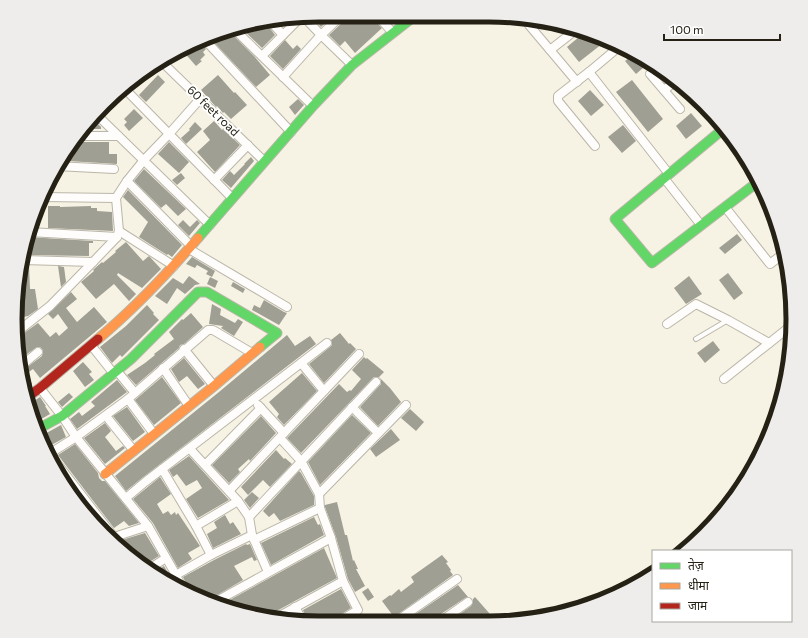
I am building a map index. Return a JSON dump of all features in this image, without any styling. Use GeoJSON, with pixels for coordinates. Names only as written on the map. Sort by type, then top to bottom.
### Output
{"type":"FeatureCollection","features":[{"type":"Feature","properties":{"kind":"street"},"geometry":{"type":"LineString","coordinates":[[283,77],[335,22]]}},
{"type":"Feature","properties":{"kind":"street"},"geometry":{"type":"LineString","coordinates":[[383,22],[393,33]]}},
{"type":"Feature","properties":{"kind":"street"},"geometry":{"type":"LineString","coordinates":[[32,394],[121,320],[174,266],[264,161],[352,65],[407,22]]}},
{"type":"Feature","properties":{"kind":"street"},"geometry":{"type":"LineString","coordinates":[[309,23],[352,65]]}},
{"type":"Feature","properties":{"kind":"street"},"geometry":{"type":"LineString","coordinates":[[262,56],[294,24]]}},
{"type":"Feature","properties":{"kind":"street"},"geometry":{"type":"LineString","coordinates":[[529,25],[576,82]]}},
{"type":"Feature","properties":{"kind":"street"},"geometry":{"type":"LineString","coordinates":[[275,26],[283,35]]}},
{"type":"Feature","properties":{"kind":"street"},"geometry":{"type":"LineString","coordinates":[[238,33],[314,106]]}},
{"type":"Feature","properties":{"kind":"street"},"geometry":{"type":"LineString","coordinates":[[550,50],[571,34]]}},
{"type":"Feature","properties":{"kind":"street"},"geometry":{"type":"LineString","coordinates":[[208,44],[291,132]]}},
{"type":"Feature","properties":{"kind":"street"},"geometry":{"type":"LineString","coordinates":[[595,146],[558,102],[558,96],[615,50]]}},
{"type":"Feature","properties":{"kind":"street","name":"60 feet road"},"geometry":{"type":"LineString","coordinates":[[166,65],[264,161]]}},
{"type":"Feature","properties":{"kind":"street"},"geometry":{"type":"LineString","coordinates":[[589,72],[667,176],[701,225]]}},
{"type":"Feature","properties":{"kind":"street"},"geometry":{"type":"LineString","coordinates":[[650,74],[680,109]]}},
{"type":"Feature","properties":{"kind":"street"},"geometry":{"type":"LineString","coordinates":[[664,90],[672,84]]}},
{"type":"Feature","properties":{"kind":"street"},"geometry":{"type":"LineString","coordinates":[[128,92],[232,198]]}},
{"type":"Feature","properties":{"kind":"street"},"geometry":{"type":"LineString","coordinates":[[22,328],[50,306],[118,234],[116,198],[144,160],[200,99]]}},
{"type":"Feature","properties":{"kind":"street"},"geometry":{"type":"LineString","coordinates":[[100,118],[210,225]]}},
{"type":"Feature","properties":{"kind":"street"},"geometry":{"type":"LineString","coordinates":[[720,132],[615,219],[652,263],[754,185]]}},
{"type":"Feature","properties":{"kind":"street"},"geometry":{"type":"LineString","coordinates":[[85,136],[118,136]]}},
{"type":"Feature","properties":{"kind":"street"},"geometry":{"type":"LineString","coordinates":[[214,180],[248,145]]}},
{"type":"Feature","properties":{"kind":"street"},"geometry":{"type":"LineString","coordinates":[[64,166],[114,169]]}},
{"type":"Feature","properties":{"kind":"street"},"geometry":{"type":"LineString","coordinates":[[127,182],[190,248],[287,307]]}},
{"type":"Feature","properties":{"kind":"street"},"geometry":{"type":"LineString","coordinates":[[49,197],[116,198]]}},
{"type":"Feature","properties":{"kind":"street"},"geometry":{"type":"LineString","coordinates":[[725,207],[770,264],[779,257]]}},
{"type":"Feature","properties":{"kind":"street"},"geometry":{"type":"LineString","coordinates":[[35,232],[118,234],[174,266]]}},
{"type":"Feature","properties":{"kind":"street"},"geometry":{"type":"LineString","coordinates":[[28,260],[93,262]]}},
{"type":"Feature","properties":{"kind":"street"},"geometry":{"type":"LineString","coordinates":[[43,427],[62,416],[131,359],[198,292],[207,292],[277,332],[214,386],[105,474]]}},
{"type":"Feature","properties":{"kind":"street"},"geometry":{"type":"LineString","coordinates":[[667,324],[696,304],[769,342]]}},
{"type":"Feature","properties":{"kind":"street"},"geometry":{"type":"LineString","coordinates":[[53,450],[76,437],[128,399],[184,349],[210,329],[252,353]]}},
{"type":"Feature","properties":{"kind":"street"},"geometry":{"type":"LineString","coordinates":[[724,379],[785,330]]}},
{"type":"Feature","properties":{"kind":"street"},"geometry":{"type":"LineString","coordinates":[[126,498],[327,343]]}},
{"type":"Feature","properties":{"kind":"street"},"geometry":{"type":"LineString","coordinates":[[91,345],[135,393]]}},
{"type":"Feature","properties":{"kind":"street"},"geometry":{"type":"LineString","coordinates":[[184,349],[214,386]]}},
{"type":"Feature","properties":{"kind":"street"},"geometry":{"type":"LineString","coordinates":[[26,362],[38,352]]}},
{"type":"Feature","properties":{"kind":"street"},"geometry":{"type":"LineString","coordinates":[[229,492],[359,354]]}},
{"type":"Feature","properties":{"kind":"street"},"geometry":{"type":"LineString","coordinates":[[301,364],[324,391]]}},
{"type":"Feature","properties":{"kind":"street"},"geometry":{"type":"LineString","coordinates":[[163,368],[189,406]]}},
{"type":"Feature","properties":{"kind":"street"},"geometry":{"type":"LineString","coordinates":[[249,517],[376,382]]}},
{"type":"Feature","properties":{"kind":"street"},"geometry":{"type":"LineString","coordinates":[[40,388],[76,437],[148,526],[177,579]]}},
{"type":"Feature","properties":{"kind":"street"},"geometry":{"type":"LineString","coordinates":[[128,399],[154,434]]}},
{"type":"Feature","properties":{"kind":"street"},"geometry":{"type":"LineString","coordinates":[[253,400],[261,408],[301,461],[319,494],[320,508],[331,538],[343,581],[358,610],[348,616]]}},
{"type":"Feature","properties":{"kind":"street"},"geometry":{"type":"LineString","coordinates":[[319,494],[406,405]]}},
{"type":"Feature","properties":{"kind":"street"},"geometry":{"type":"LineString","coordinates":[[352,407],[378,433]]}},
{"type":"Feature","properties":{"kind":"street"},"geometry":{"type":"LineString","coordinates":[[205,465],[261,408]]}},
{"type":"Feature","properties":{"kind":"street"},"geometry":{"type":"LineString","coordinates":[[106,416],[134,451]]}},
{"type":"Feature","properties":{"kind":"street"},"geometry":{"type":"LineString","coordinates":[[190,449],[238,501],[249,517],[253,538],[268,572]]}},
{"type":"Feature","properties":{"kind":"street"},"geometry":{"type":"LineString","coordinates":[[162,469],[196,526],[211,555]]}},
{"type":"Feature","properties":{"kind":"street"},"geometry":{"type":"LineString","coordinates":[[72,484],[89,507]]}},
{"type":"Feature","properties":{"kind":"street"},"geometry":{"type":"LineString","coordinates":[[196,526],[238,501]]}},
{"type":"Feature","properties":{"kind":"street"},"geometry":{"type":"LineString","coordinates":[[180,581],[211,555],[320,508]]}},
{"type":"Feature","properties":{"kind":"street"},"geometry":{"type":"LineString","coordinates":[[117,536],[148,526]]}},
{"type":"Feature","properties":{"kind":"street"},"geometry":{"type":"LineString","coordinates":[[221,599],[331,538]]}},
{"type":"Feature","properties":{"kind":"street"},"geometry":{"type":"LineString","coordinates":[[154,566],[166,558]]}},
{"type":"Feature","properties":{"kind":"street"},"geometry":{"type":"LineString","coordinates":[[404,616],[457,580]]}},
{"type":"Feature","properties":{"kind":"street"},"geometry":{"type":"LineString","coordinates":[[284,613],[343,581]]}},
{"type":"Feature","properties":{"kind":"street"},"geometry":{"type":"LineString","coordinates":[[448,616],[468,602]]}},
{"type":"Feature","properties":{"kind":"street"},"geometry":{"type":"LineString","coordinates":[[295,607],[299,615]]}},
{"type":"Feature","properties":{"kind":"lane"},"geometry":{"type":"LineString","coordinates":[[696,339],[728,320]]}},
{"type":"Feature","properties":{"kind":"building"},"geometry":{"type":"Polygon","coordinates":[[[317,22],[327,22],[321,27],[317,22]]]}},
{"type":"Feature","properties":{"kind":"building"},"geometry":{"type":"Polygon","coordinates":[[[343,22],[376,22],[382,28],[355,53],[345,41],[340,46],[329,35],[343,22]]]}},
{"type":"Feature","properties":{"kind":"building"},"geometry":{"type":"Polygon","coordinates":[[[269,27],[275,35],[262,48],[245,31],[269,27]]]}},
{"type":"Feature","properties":{"kind":"building"},"geometry":{"type":"Polygon","coordinates":[[[233,35],[254,56],[270,75],[256,87],[214,42],[233,35]]]}},
{"type":"Feature","properties":{"kind":"building"},"geometry":{"type":"Polygon","coordinates":[[[579,36],[601,44],[579,62],[567,47],[579,36]]]}},
{"type":"Feature","properties":{"kind":"building"},"geometry":{"type":"Polygon","coordinates":[[[285,40],[293,49],[297,45],[301,49],[283,69],[270,56],[285,40]]]}},
{"type":"Feature","properties":{"kind":"building"},"geometry":{"type":"Polygon","coordinates":[[[203,46],[206,49],[203,52],[205,55],[200,60],[202,61],[196,66],[186,54],[203,46]]]}},
{"type":"Feature","properties":{"kind":"building"},"geometry":{"type":"Polygon","coordinates":[[[629,58],[645,66],[636,74],[625,61],[629,58]]]}},
{"type":"Feature","properties":{"kind":"building"},"geometry":{"type":"Polygon","coordinates":[[[158,75],[165,82],[146,102],[139,95],[158,75]]]}},
{"type":"Feature","properties":{"kind":"building"},"geometry":{"type":"Polygon","coordinates":[[[218,75],[247,105],[231,119],[217,106],[216,107],[201,90],[218,75]]]}},
{"type":"Feature","properties":{"kind":"building"},"geometry":{"type":"Polygon","coordinates":[[[632,80],[663,119],[648,132],[616,92],[632,80]]]}},
{"type":"Feature","properties":{"kind":"building"},"geometry":{"type":"Polygon","coordinates":[[[590,90],[604,105],[591,116],[578,101],[590,90]]]}},
{"type":"Feature","properties":{"kind":"building"},"geometry":{"type":"Polygon","coordinates":[[[298,99],[304,105],[295,115],[289,107],[298,99]]]}},
{"type":"Feature","properties":{"kind":"building"},"geometry":{"type":"Polygon","coordinates":[[[134,109],[143,118],[129,131],[124,125],[127,122],[124,119],[134,109]]]}},
{"type":"Feature","properties":{"kind":"building"},"geometry":{"type":"Polygon","coordinates":[[[691,113],[702,126],[686,139],[676,126],[691,113]]]}},
{"type":"Feature","properties":{"kind":"building"},"geometry":{"type":"Polygon","coordinates":[[[214,121],[240,145],[215,172],[197,152],[210,140],[203,131],[214,121]]]}},
{"type":"Feature","properties":{"kind":"building"},"geometry":{"type":"Polygon","coordinates":[[[96,122],[101,127],[101,129],[92,129],[96,122]]]}},
{"type":"Feature","properties":{"kind":"building"},"geometry":{"type":"Polygon","coordinates":[[[195,122],[202,129],[186,144],[181,138],[190,130],[189,129],[195,122]]]}},
{"type":"Feature","properties":{"kind":"building"},"geometry":{"type":"Polygon","coordinates":[[[623,125],[636,141],[622,153],[608,137],[623,125]]]}},
{"type":"Feature","properties":{"kind":"building"},"geometry":{"type":"Polygon","coordinates":[[[80,142],[109,142],[109,154],[117,154],[117,164],[68,161],[80,142]]]}},
{"type":"Feature","properties":{"kind":"building"},"geometry":{"type":"Polygon","coordinates":[[[169,142],[189,162],[179,173],[158,154],[169,142]]]}},
{"type":"Feature","properties":{"kind":"building"},"geometry":{"type":"Polygon","coordinates":[[[251,157],[254,161],[231,188],[222,180],[230,171],[234,175],[251,157]]]}},
{"type":"Feature","properties":{"kind":"building"},"geometry":{"type":"Polygon","coordinates":[[[144,169],[186,209],[178,216],[166,204],[161,208],[134,181],[144,169]]]}},
{"type":"Feature","properties":{"kind":"building"},"geometry":{"type":"Polygon","coordinates":[[[181,173],[185,178],[177,185],[172,180],[181,173]]]}},
{"type":"Feature","properties":{"kind":"building"},"geometry":{"type":"Polygon","coordinates":[[[128,190],[182,245],[172,257],[139,237],[148,222],[123,197],[128,190]]]}},
{"type":"Feature","properties":{"kind":"building"},"geometry":{"type":"Polygon","coordinates":[[[48,206],[91,206],[91,208],[97,208],[97,211],[112,212],[113,231],[48,228],[48,206]]]}},
{"type":"Feature","properties":{"kind":"building"},"geometry":{"type":"Polygon","coordinates":[[[183,220],[190,227],[197,220],[200,223],[189,236],[178,225],[183,220]]]}},
{"type":"Feature","properties":{"kind":"building"},"geometry":{"type":"Polygon","coordinates":[[[737,234],[742,240],[725,254],[719,248],[737,234]]]}},
{"type":"Feature","properties":{"kind":"building"},"geometry":{"type":"Polygon","coordinates":[[[34,237],[93,241],[93,243],[89,243],[89,256],[29,255],[34,237]]]}},
{"type":"Feature","properties":{"kind":"building"},"geometry":{"type":"Polygon","coordinates":[[[126,242],[143,261],[149,256],[161,269],[142,288],[118,273],[117,275],[136,294],[129,301],[114,284],[96,299],[81,282],[126,242]]]}},
{"type":"Feature","properties":{"kind":"building"},"geometry":{"type":"Polygon","coordinates":[[[192,257],[215,271],[212,277],[206,274],[208,271],[197,265],[195,268],[186,264],[192,257]]]}},
{"type":"Feature","properties":{"kind":"building"},"geometry":{"type":"Polygon","coordinates":[[[27,266],[29,266],[30,289],[35,289],[38,309],[28,316],[22,317],[24,294],[25,294],[24,289],[27,266]]]}},
{"type":"Feature","properties":{"kind":"building"},"geometry":{"type":"Polygon","coordinates":[[[58,266],[64,267],[66,282],[61,287],[58,266]]]}},
{"type":"Feature","properties":{"kind":"building"},"geometry":{"type":"Polygon","coordinates":[[[728,273],[743,293],[734,300],[719,280],[728,273]]]}},
{"type":"Feature","properties":{"kind":"building"},"geometry":{"type":"Polygon","coordinates":[[[189,276],[200,284],[195,285],[185,294],[177,288],[167,304],[155,296],[173,278],[183,284],[189,276]]]}},
{"type":"Feature","properties":{"kind":"building"},"geometry":{"type":"Polygon","coordinates":[[[689,276],[702,294],[686,304],[674,288],[689,276]]]}},
{"type":"Feature","properties":{"kind":"building"},"geometry":{"type":"Polygon","coordinates":[[[210,277],[218,281],[215,288],[207,284],[210,277]]]}},
{"type":"Feature","properties":{"kind":"building"},"geometry":{"type":"Polygon","coordinates":[[[233,282],[245,289],[243,293],[231,286],[233,282]]]}},
{"type":"Feature","properties":{"kind":"building"},"geometry":{"type":"Polygon","coordinates":[[[71,292],[77,299],[66,308],[77,322],[94,307],[107,322],[40,378],[33,369],[27,373],[27,368],[42,356],[43,351],[40,347],[37,347],[25,356],[23,334],[38,323],[50,337],[56,332],[59,336],[68,328],[58,314],[53,319],[48,314],[71,292]]]}},
{"type":"Feature","properties":{"kind":"building"},"geometry":{"type":"Polygon","coordinates":[[[264,300],[287,313],[279,325],[252,310],[254,305],[260,308],[264,300]]]}},
{"type":"Feature","properties":{"kind":"building"},"geometry":{"type":"Polygon","coordinates":[[[212,304],[221,309],[220,315],[235,323],[238,319],[243,322],[234,336],[221,328],[223,326],[209,324],[212,304]]]}},
{"type":"Feature","properties":{"kind":"building"},"geometry":{"type":"Polygon","coordinates":[[[147,305],[159,320],[122,357],[120,355],[112,363],[100,347],[126,326],[147,305]]]}},
{"type":"Feature","properties":{"kind":"building"},"geometry":{"type":"Polygon","coordinates":[[[191,313],[203,327],[184,344],[180,345],[179,348],[136,385],[127,375],[145,363],[174,339],[169,332],[182,319],[183,320],[191,313]]]}},
{"type":"Feature","properties":{"kind":"building"},"geometry":{"type":"Polygon","coordinates":[[[340,333],[349,344],[350,343],[356,349],[324,383],[309,364],[332,345],[331,340],[340,333]]]}},
{"type":"Feature","properties":{"kind":"building"},"geometry":{"type":"Polygon","coordinates":[[[287,335],[295,346],[310,336],[316,344],[126,491],[115,476],[287,335]]]}},
{"type":"Feature","properties":{"kind":"building"},"geometry":{"type":"Polygon","coordinates":[[[713,341],[720,350],[705,363],[697,353],[713,341]]]}},
{"type":"Feature","properties":{"kind":"building"},"geometry":{"type":"Polygon","coordinates":[[[364,357],[384,372],[379,377],[380,378],[374,377],[301,453],[287,438],[339,384],[347,392],[350,390],[351,391],[361,379],[352,370],[364,357]]]}},
{"type":"Feature","properties":{"kind":"building"},"geometry":{"type":"Polygon","coordinates":[[[184,358],[205,384],[198,389],[187,376],[179,382],[171,369],[184,358]]]}},
{"type":"Feature","properties":{"kind":"building"},"geometry":{"type":"Polygon","coordinates":[[[83,362],[92,372],[89,374],[94,380],[85,387],[73,371],[83,362]]]}},
{"type":"Feature","properties":{"kind":"building"},"geometry":{"type":"Polygon","coordinates":[[[302,373],[317,391],[284,425],[277,417],[279,414],[269,402],[302,373]]]}},
{"type":"Feature","properties":{"kind":"building"},"geometry":{"type":"Polygon","coordinates":[[[162,377],[181,403],[154,425],[135,400],[162,377]]]}},
{"type":"Feature","properties":{"kind":"building"},"geometry":{"type":"Polygon","coordinates":[[[28,378],[32,384],[30,386],[28,378]]]}},
{"type":"Feature","properties":{"kind":"building"},"geometry":{"type":"Polygon","coordinates":[[[380,378],[401,402],[378,426],[360,407],[381,384],[380,378]]]}},
{"type":"Feature","properties":{"kind":"building"},"geometry":{"type":"Polygon","coordinates":[[[117,380],[127,392],[77,429],[70,419],[79,412],[82,416],[95,406],[91,402],[117,380]]]}},
{"type":"Feature","properties":{"kind":"building"},"geometry":{"type":"Polygon","coordinates":[[[69,393],[73,397],[62,407],[58,402],[69,393]]]}},
{"type":"Feature","properties":{"kind":"building"},"geometry":{"type":"Polygon","coordinates":[[[40,397],[50,414],[40,420],[34,401],[40,397]]]}},
{"type":"Feature","properties":{"kind":"building"},"geometry":{"type":"Polygon","coordinates":[[[127,407],[145,432],[133,441],[113,416],[127,407]]]}},
{"type":"Feature","properties":{"kind":"building"},"geometry":{"type":"Polygon","coordinates":[[[410,409],[424,422],[416,431],[401,418],[410,409]]]}},
{"type":"Feature","properties":{"kind":"building"},"geometry":{"type":"Polygon","coordinates":[[[352,415],[371,433],[320,485],[308,462],[352,415]]]}},
{"type":"Feature","properties":{"kind":"building"},"geometry":{"type":"Polygon","coordinates":[[[261,416],[276,433],[250,461],[249,459],[238,469],[240,472],[229,483],[212,465],[261,416]]]}},
{"type":"Feature","properties":{"kind":"building"},"geometry":{"type":"Polygon","coordinates":[[[105,423],[111,431],[105,437],[116,451],[123,446],[125,448],[105,464],[84,438],[105,423]]]}},
{"type":"Feature","properties":{"kind":"building"},"geometry":{"type":"Polygon","coordinates":[[[61,425],[66,437],[51,445],[45,434],[61,425]]]}},
{"type":"Feature","properties":{"kind":"building"},"geometry":{"type":"Polygon","coordinates":[[[391,429],[400,440],[376,457],[370,449],[391,429]]]}},
{"type":"Feature","properties":{"kind":"building"},"geometry":{"type":"Polygon","coordinates":[[[75,444],[98,473],[99,478],[102,481],[105,481],[139,523],[129,526],[124,521],[114,528],[58,455],[75,444]]]}},
{"type":"Feature","properties":{"kind":"building"},"geometry":{"type":"Polygon","coordinates":[[[276,450],[284,459],[285,458],[292,464],[270,487],[263,480],[248,495],[241,487],[276,450]]]}},
{"type":"Feature","properties":{"kind":"building"},"geometry":{"type":"Polygon","coordinates":[[[189,456],[229,500],[198,518],[186,499],[202,488],[197,480],[186,486],[177,474],[173,477],[169,470],[189,456]]]}},
{"type":"Feature","properties":{"kind":"building"},"geometry":{"type":"Polygon","coordinates":[[[299,471],[314,496],[314,505],[280,521],[274,513],[269,517],[263,511],[299,471]]]}},
{"type":"Feature","properties":{"kind":"building"},"geometry":{"type":"Polygon","coordinates":[[[160,477],[171,494],[157,504],[163,514],[168,511],[171,515],[175,512],[176,515],[178,513],[200,546],[188,553],[192,559],[178,568],[153,523],[133,499],[160,477]]]}},
{"type":"Feature","properties":{"kind":"building"},"geometry":{"type":"Polygon","coordinates":[[[252,492],[259,498],[250,508],[244,500],[252,492]]]}},
{"type":"Feature","properties":{"kind":"building"},"geometry":{"type":"Polygon","coordinates":[[[337,502],[353,561],[354,560],[358,569],[356,569],[365,586],[355,592],[348,579],[336,537],[325,507],[325,505],[337,502]]]}},
{"type":"Feature","properties":{"kind":"building"},"geometry":{"type":"Polygon","coordinates":[[[225,515],[230,524],[233,522],[241,534],[213,548],[207,534],[217,528],[214,522],[225,515]]]}},
{"type":"Feature","properties":{"kind":"building"},"geometry":{"type":"Polygon","coordinates":[[[314,517],[318,525],[320,524],[324,535],[271,565],[261,543],[314,517]]]}},
{"type":"Feature","properties":{"kind":"building"},"geometry":{"type":"Polygon","coordinates":[[[145,533],[159,556],[149,562],[121,540],[145,533]]]}},
{"type":"Feature","properties":{"kind":"building"},"geometry":{"type":"Polygon","coordinates":[[[246,544],[250,544],[257,560],[254,561],[252,557],[234,566],[243,580],[215,597],[186,584],[183,577],[246,544]]]}},
{"type":"Feature","properties":{"kind":"building"},"geometry":{"type":"Polygon","coordinates":[[[324,548],[337,578],[275,612],[242,606],[228,601],[324,548]]]}},
{"type":"Feature","properties":{"kind":"building"},"geometry":{"type":"Polygon","coordinates":[[[442,555],[448,562],[446,563],[453,575],[395,616],[393,616],[382,601],[399,589],[401,592],[414,582],[411,577],[442,555]]]}},
{"type":"Feature","properties":{"kind":"building"},"geometry":{"type":"Polygon","coordinates":[[[164,566],[170,576],[163,571],[161,568],[164,566]]]}},
{"type":"Feature","properties":{"kind":"building"},"geometry":{"type":"Polygon","coordinates":[[[458,585],[468,597],[438,616],[413,616],[458,585]]]}},
{"type":"Feature","properties":{"kind":"building"},"geometry":{"type":"Polygon","coordinates":[[[368,588],[374,597],[368,601],[362,592],[368,588]]]}},
{"type":"Feature","properties":{"kind":"building"},"geometry":{"type":"Polygon","coordinates":[[[341,589],[351,608],[340,616],[305,615],[303,610],[341,589]]]}},
{"type":"Feature","properties":{"kind":"building"},"geometry":{"type":"Polygon","coordinates":[[[475,597],[492,616],[457,616],[471,606],[475,597]]]}},
{"type":"Feature","properties":{"kind":"traffic: fast"},"geometry":{"type":"LineString","coordinates":[[198,238],[313,106],[352,65],[407,22]]}},
{"type":"Feature","properties":{"kind":"traffic: fast"},"geometry":{"type":"LineString","coordinates":[[720,132],[615,219],[652,263],[754,185]]}},
{"type":"Feature","properties":{"kind":"traffic: fast"},"geometry":{"type":"LineString","coordinates":[[43,427],[62,416],[131,359],[198,292],[207,292],[277,333],[260,347]]}},
{"type":"Feature","properties":{"kind":"traffic: slow"},"geometry":{"type":"LineString","coordinates":[[98,339],[150,290],[198,238]]}},
{"type":"Feature","properties":{"kind":"traffic: slow"},"geometry":{"type":"LineString","coordinates":[[105,474],[260,347]]}},
{"type":"Feature","properties":{"kind":"traffic: jam"},"geometry":{"type":"LineString","coordinates":[[32,394],[98,339]]}}]}
